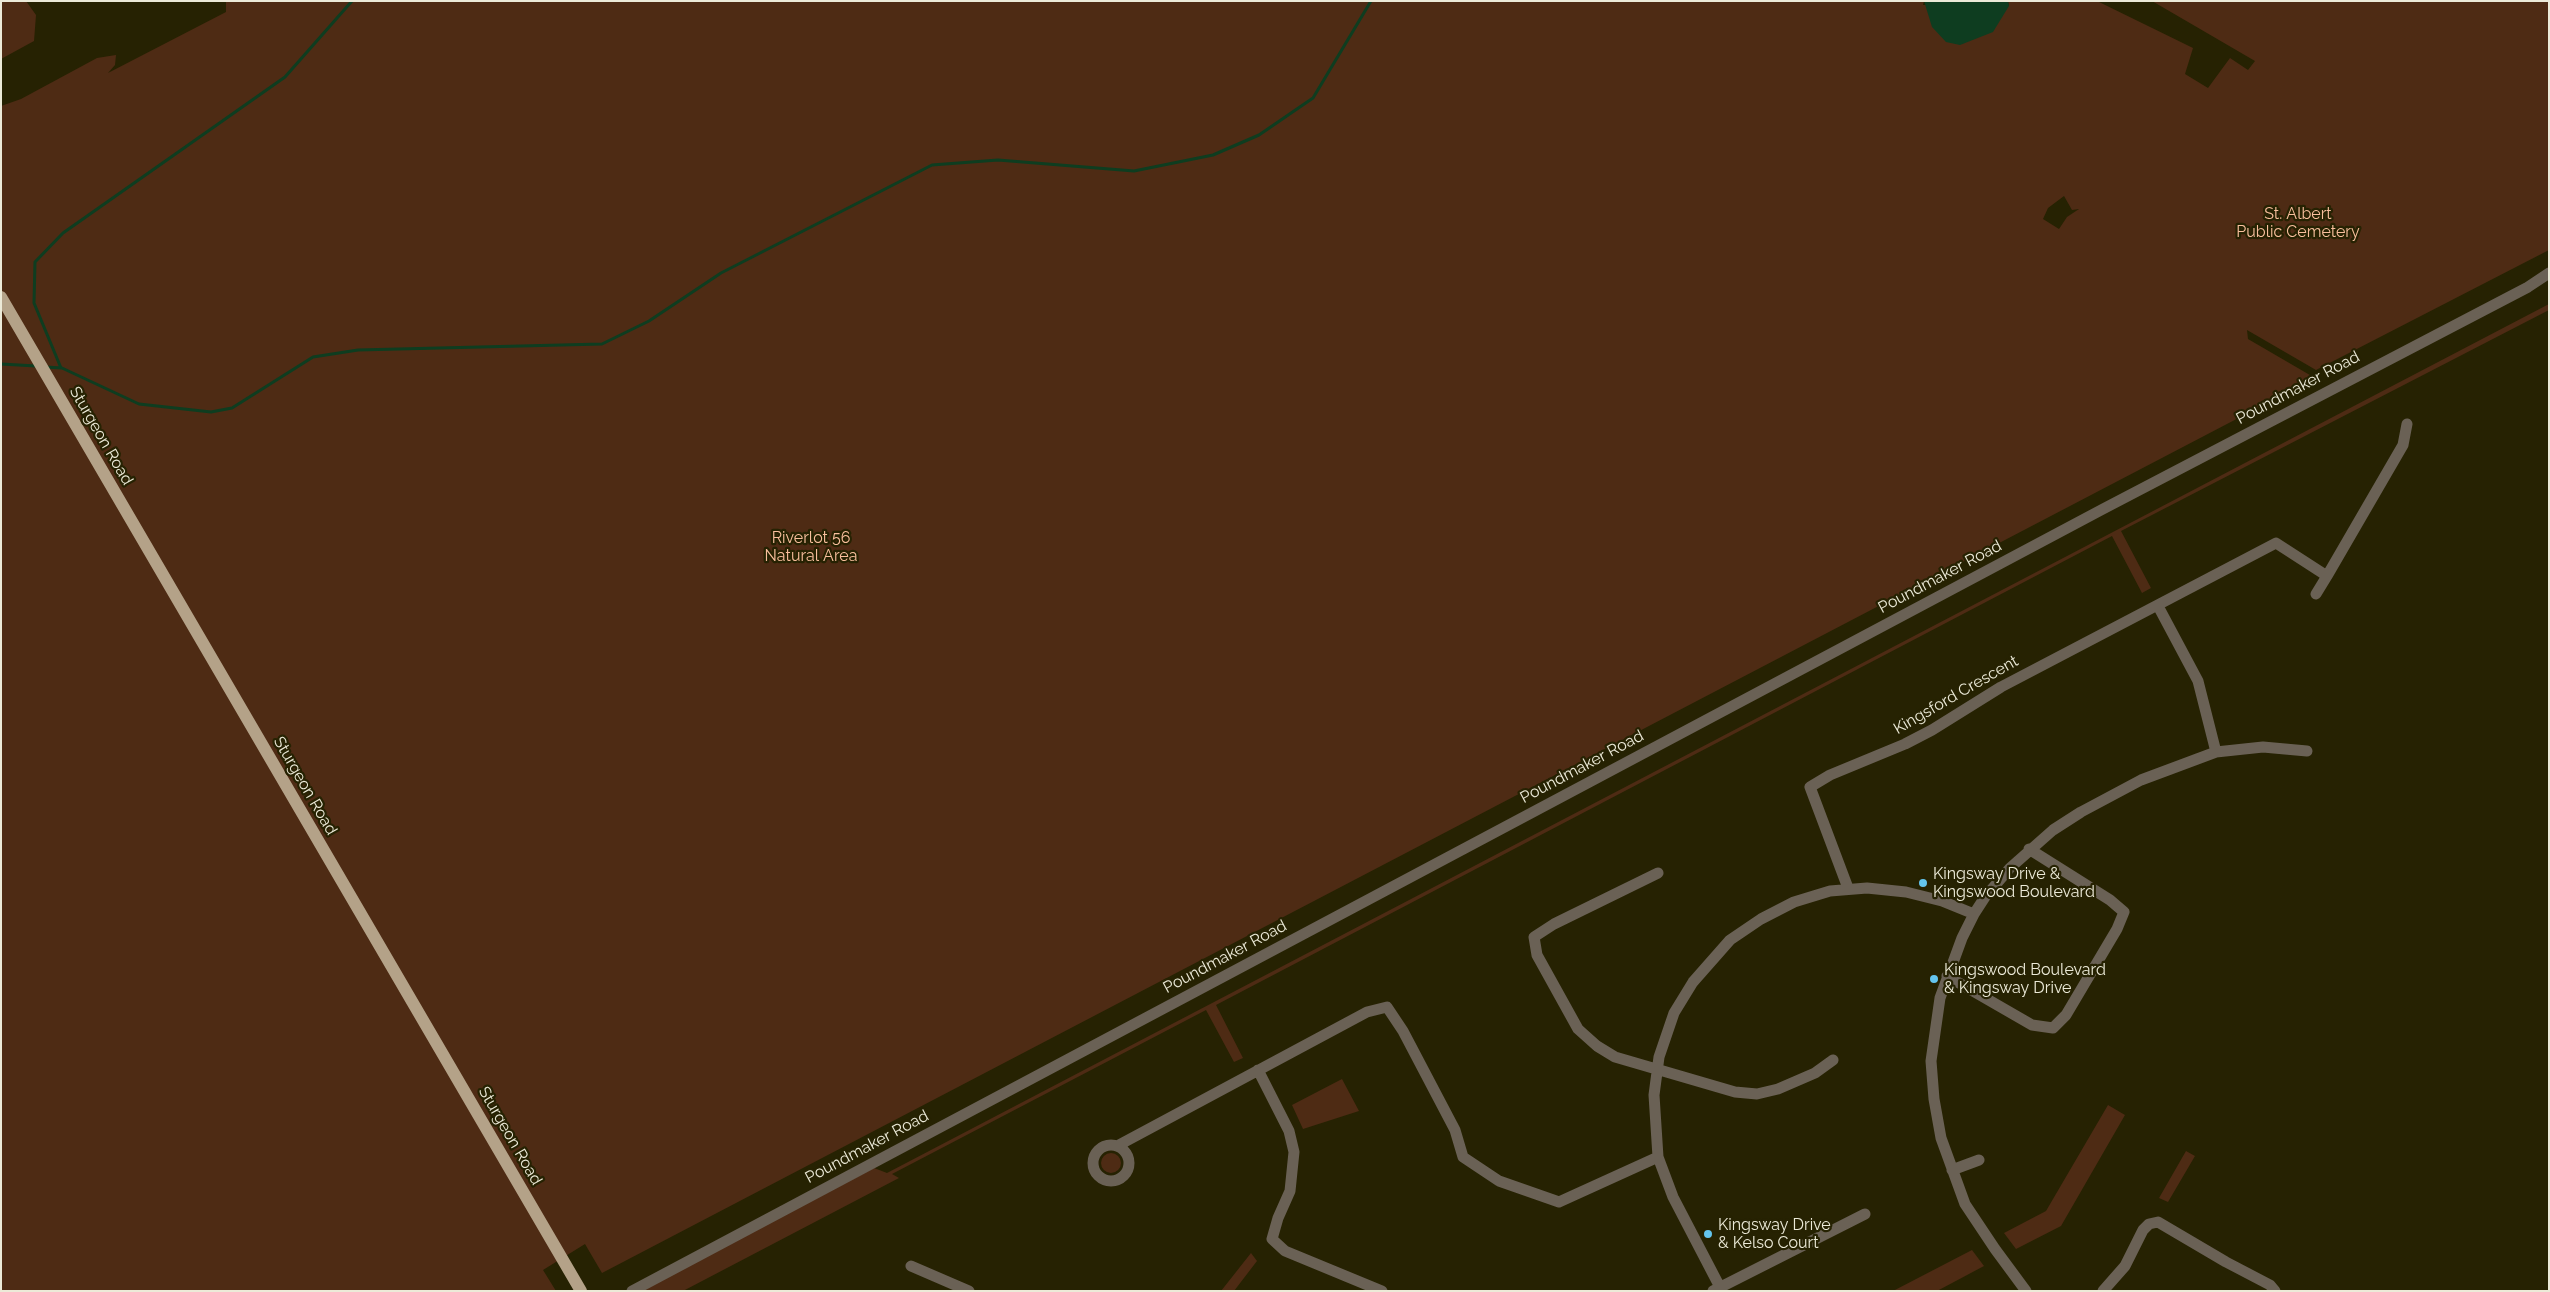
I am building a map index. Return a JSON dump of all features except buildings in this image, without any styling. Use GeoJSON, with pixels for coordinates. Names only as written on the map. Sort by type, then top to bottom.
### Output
{"type":"FeatureCollection","features":[{"type":"Feature","properties":{"kind":"main road","name":"Sturgeon Road"},"geometry":{"type":"LineString","coordinates":[[1,297],[581,1291]]}},
{"type":"Feature","properties":{"kind":"street","name":"Poundmaker Road"},"geometry":{"type":"LineString","coordinates":[[632,1291],[2103,508],[2528,287],[2549,273]]}},
{"type":"Feature","properties":{"kind":"street"},"geometry":{"type":"LineString","coordinates":[[2316,594],[2402,444],[2407,424]]}},
{"type":"Feature","properties":{"kind":"street","name":"Kingsford Crescent"},"geometry":{"type":"LineString","coordinates":[[1848,888],[1810,787],[1830,775],[1906,744],[2001,687],[2276,543],[2327,576]]}},
{"type":"Feature","properties":{"kind":"street"},"geometry":{"type":"LineString","coordinates":[[2158,606],[2198,681],[2216,752]]}},
{"type":"Feature","properties":{"kind":"street"},"geometry":{"type":"LineString","coordinates":[[2026,1291],[1973,1217],[1957,1186],[1941,1138],[1934,1099],[1931,1061],[1934,1028],[1947,976],[1974,914],[1985,897],[2029,849],[2053,830],[2081,812],[2133,784],[2165,770],[2216,752],[2263,747],[2307,751]]}},
{"type":"Feature","properties":{"kind":"street"},"geometry":{"type":"LineString","coordinates":[[1947,976],[2032,1025],[2053,1028],[2066,1015],[2117,929],[2124,912],[2110,900],[2029,849]]}},
{"type":"Feature","properties":{"kind":"street"},"geometry":{"type":"LineString","coordinates":[[1658,873],[1554,924],[1534,937],[1537,955],[1578,1029],[1607,1053],[1656,1070],[1734,1092],[1756,1094],[1778,1089],[1815,1073],[1833,1060]]}},
{"type":"Feature","properties":{"kind":"street"},"geometry":{"type":"LineString","coordinates":[[1865,1214],[1718,1289],[1673,1197],[1658,1157],[1654,1108],[1656,1070],[1663,1044],[1674,1014],[1693,982],[1717,953],[1745,929],[1777,910],[1812,896],[1848,888],[1906,892],[1942,901],[1974,914]]}},
{"type":"Feature","properties":{"kind":"street"},"geometry":{"type":"LineString","coordinates":[[1117,1146],[1367,1012],[1387,1007],[1403,1031],[1455,1130],[1462,1157],[1499,1181],[1558,1202],[1658,1157]]}},
{"type":"Feature","properties":{"kind":"street"},"geometry":{"type":"LineString","coordinates":[[1258,1070],[1289,1131],[1294,1152],[1290,1192],[1278,1218],[1272,1239],[1285,1251],[1382,1291]]}},
{"type":"Feature","properties":{"kind":"street"},"geometry":{"type":"LineString","coordinates":[[1952,1170],[1979,1160]]}},
{"type":"Feature","properties":{"kind":"street"},"geometry":{"type":"LineString","coordinates":[[2103,1291],[2124,1266],[2143,1230],[2149,1224],[2158,1222],[2226,1262],[2270,1284],[2275,1291]]}},
{"type":"Feature","properties":{"kind":"street"},"geometry":{"type":"LineString","coordinates":[[912,1266],[969,1291]]}},
{"type":"Feature","properties":{"kind":"green space"},"geometry":{"type":"Polygon","coordinates":[[[1,1],[26,1],[36,15],[34,41],[1,59],[1,1]]]}},
{"type":"Feature","properties":{"kind":"green space","name":"Riverlot 56 Natural Area"},"geometry":{"type":"Polygon","coordinates":[[[226,1],[1924,1],[1923,5],[2009,6],[2008,1],[2097,1],[2193,48],[2185,74],[2208,88],[2230,58],[2248,70],[2255,61],[2152,1],[2549,1],[2549,250],[2316,370],[2247,330],[2248,339],[2315,378],[602,1273],[585,1244],[543,1270],[556,1291],[1,1291],[1,106],[21,99],[97,58],[116,55],[115,65],[108,73],[226,12],[226,1]],[[2064,196],[2048,208],[2043,219],[2059,229],[2067,217],[2079,209],[2072,210],[2064,196]]]}},
{"type":"Feature","properties":{"kind":"green space"},"geometry":{"type":"Polygon","coordinates":[[[2549,304],[2549,310],[2121,531],[2151,588],[2142,593],[2112,536],[1216,1005],[1243,1058],[1234,1062],[1206,1010],[892,1174],[899,1178],[683,1291],[639,1291],[874,1168],[887,1173],[2549,304]]]}},
{"type":"Feature","properties":{"kind":"green space"},"geometry":{"type":"Polygon","coordinates":[[[1342,1079],[1359,1111],[1303,1129],[1292,1105],[1342,1079]]]}},
{"type":"Feature","properties":{"kind":"green space"},"geometry":{"type":"Polygon","coordinates":[[[2108,1105],[2125,1115],[2061,1226],[2016,1249],[2004,1233],[2046,1211],[2108,1105]]]}},
{"type":"Feature","properties":{"kind":"green space"},"geometry":{"type":"Polygon","coordinates":[[[2186,1151],[2195,1156],[2168,1202],[2159,1198],[2186,1151]]]}},
{"type":"Feature","properties":{"kind":"green space"},"geometry":{"type":"Polygon","coordinates":[[[1111,1153],[1118,1156],[1121,1163],[1118,1170],[1111,1173],[1104,1170],[1101,1163],[1104,1156],[1111,1153]]]}},
{"type":"Feature","properties":{"kind":"green space"},"geometry":{"type":"Polygon","coordinates":[[[1972,1250],[1984,1266],[1937,1291],[1893,1291],[1972,1250]]]}},
{"type":"Feature","properties":{"kind":"green space"},"geometry":{"type":"Polygon","coordinates":[[[1251,1253],[1257,1261],[1234,1291],[1221,1291],[1251,1253]]]}},
{"type":"Feature","properties":{"kind":"shaded area"},"geometry":{"type":"Polygon","coordinates":[[[1924,1],[2008,1],[2009,6],[1993,32],[1960,45],[1946,42],[1932,27],[1924,1]]]}},
{"type":"Feature","properties":{"kind":"waterway"},"geometry":{"type":"LineString","coordinates":[[61,368],[34,303],[35,262],[63,233],[285,77],[352,1]]}},
{"type":"Feature","properties":{"kind":"waterway"},"geometry":{"type":"LineString","coordinates":[[45,367],[62,368],[139,404],[211,412],[232,408],[313,357],[358,350],[602,344],[649,321],[721,273],[932,165],[998,160],[1134,171],[1213,155],[1259,135],[1313,98],[1371,1]]}},
{"type":"Feature","properties":{"kind":"waterway"},"geometry":{"type":"LineString","coordinates":[[1,364],[36,366]]}},
{"type":"Feature","properties":{"kind":"place","name":"Kingsway Drive & Kingswood Boulevard"},"geometry":{"type":"Point","coordinates":[1923,883]}},
{"type":"Feature","properties":{"kind":"place","name":"Kingswood Boulevard & Kingsway Drive"},"geometry":{"type":"Point","coordinates":[1934,979]}},
{"type":"Feature","properties":{"kind":"place","name":"Kingsway Drive & Kelso Court"},"geometry":{"type":"Point","coordinates":[1708,1234]}},
{"type":"Feature","properties":{"kind":"park label","name":"St. Albert Public Cemetery"},"geometry":{"type":"Point","coordinates":[2298,223]}}]}
